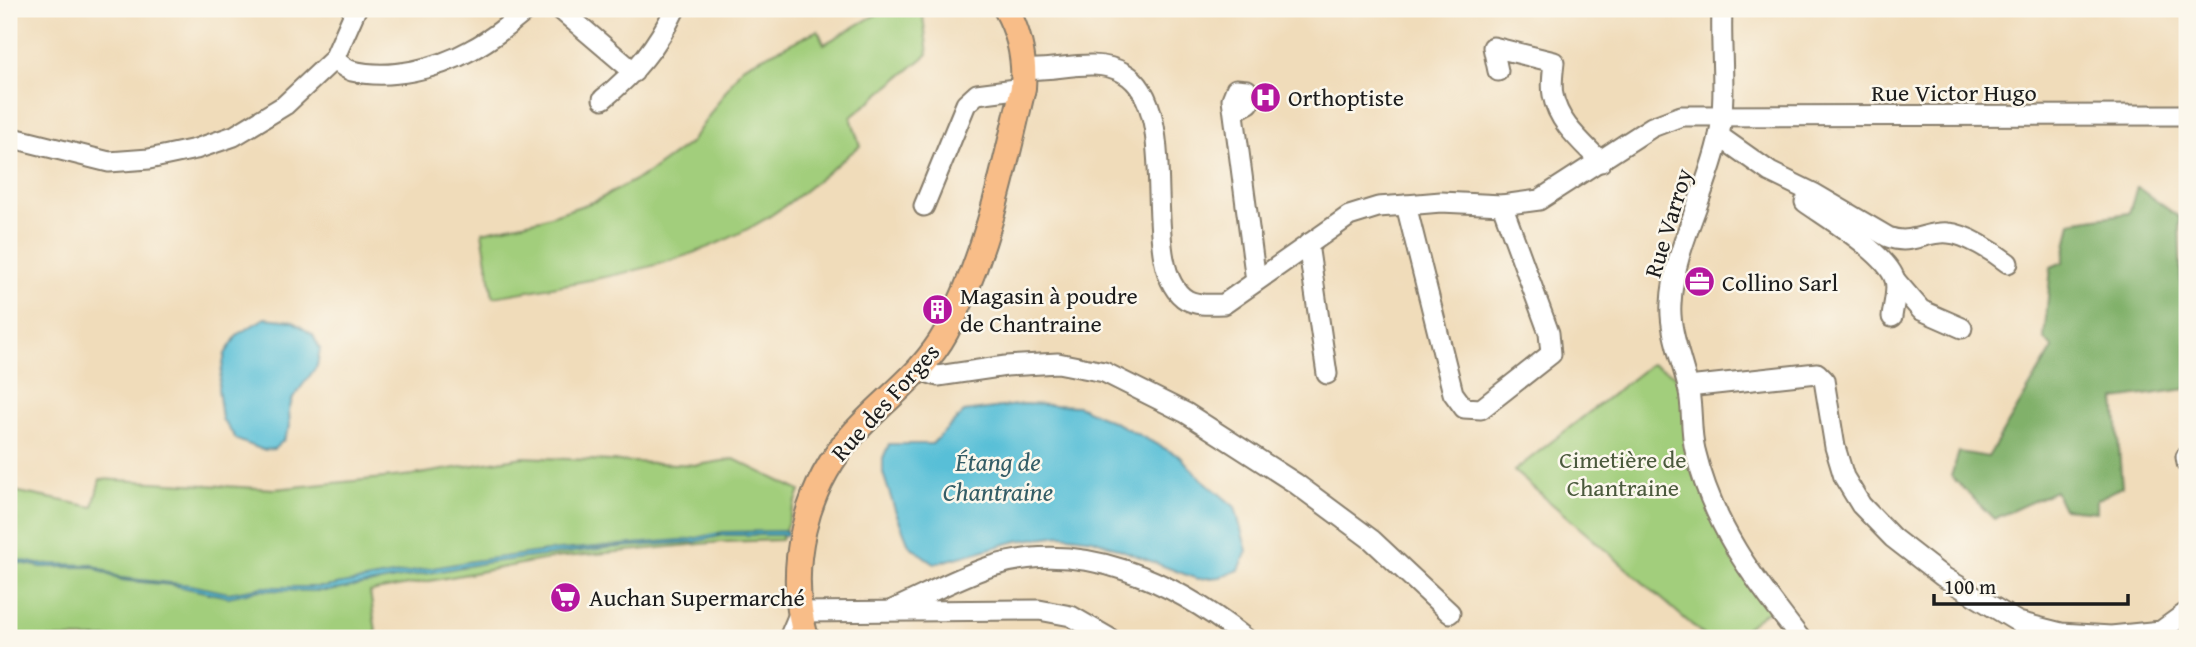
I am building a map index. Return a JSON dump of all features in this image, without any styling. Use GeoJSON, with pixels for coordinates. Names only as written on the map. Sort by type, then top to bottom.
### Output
{"type":"FeatureCollection","features":[{"type":"Feature","properties":{"kind":"main road","name":"Rue des Forges"},"geometry":{"type":"LineString","coordinates":[[806,638],[800,612],[800,555],[805,521],[817,486],[853,433],[920,370],[946,331],[969,282],[986,234],[1024,79],[1022,50],[1014,23],[1006,9]]}},
{"type":"Feature","properties":{"kind":"street"},"geometry":{"type":"LineString","coordinates":[[9,137],[109,162],[149,159],[197,149],[234,136],[285,105],[334,59],[356,9]]}},
{"type":"Feature","properties":{"kind":"street"},"geometry":{"type":"LineString","coordinates":[[334,59],[349,71],[390,74],[430,67],[470,51],[528,9]]}},
{"type":"Feature","properties":{"kind":"street"},"geometry":{"type":"LineString","coordinates":[[560,9],[634,72]]}},
{"type":"Feature","properties":{"kind":"street"},"geometry":{"type":"LineString","coordinates":[[603,99],[634,72],[662,37],[676,9]]}},
{"type":"Feature","properties":{"kind":"street","name":"Rue Varroy"},"geometry":{"type":"LineString","coordinates":[[1722,9],[1720,126],[1678,265],[1671,305],[1681,366],[1688,387],[1694,448],[1708,492],[1723,530],[1762,590],[1800,638]]}},
{"type":"Feature","properties":{"kind":"street"},"geometry":{"type":"LineString","coordinates":[[1498,71],[1493,47],[1554,62],[1552,93],[1558,113],[1569,129],[1601,162]]}},
{"type":"Feature","properties":{"kind":"street","name":"Rue Victor Hugo"},"geometry":{"type":"LineString","coordinates":[[924,206],[966,104],[977,93],[1047,71],[1105,65],[1126,74],[1146,96],[1155,125],[1165,268],[1176,290],[1188,300],[1205,304],[1224,304],[1349,216],[1378,207],[1441,202],[1502,205],[1539,200],[1652,127],[1681,116],[1720,126],[2187,115]]}},
{"type":"Feature","properties":{"kind":"street"},"geometry":{"type":"LineString","coordinates":[[1234,111],[1256,281]]}},
{"type":"Feature","properties":{"kind":"street"},"geometry":{"type":"LineString","coordinates":[[1720,126],[1793,193],[1863,243],[1888,265],[1896,281],[1921,310],[1962,328]]}},
{"type":"Feature","properties":{"kind":"street"},"geometry":{"type":"LineString","coordinates":[[1770,172],[1901,242],[1949,233],[1989,248],[2008,263]]}},
{"type":"Feature","properties":{"kind":"street"},"geometry":{"type":"LineString","coordinates":[[1406,205],[1453,393],[1465,408],[1481,410],[1551,354],[1549,333],[1502,205]]}},
{"type":"Feature","properties":{"kind":"street"},"geometry":{"type":"LineString","coordinates":[[1308,244],[1327,374]]}},
{"type":"Feature","properties":{"kind":"street"},"geometry":{"type":"LineString","coordinates":[[1892,317],[1896,281]]}},
{"type":"Feature","properties":{"kind":"street"},"geometry":{"type":"LineString","coordinates":[[920,370],[938,376],[1006,366],[1058,363],[1104,372],[1186,413],[1294,483],[1372,540],[1450,612]]}},
{"type":"Feature","properties":{"kind":"street"},"geometry":{"type":"LineString","coordinates":[[1688,387],[1817,373],[1824,380],[1835,447],[1844,477],[1861,506],[1893,538],[1942,576],[2018,622],[2061,633],[2111,636],[2161,631],[2187,612]]}},
{"type":"Feature","properties":{"kind":"street"},"geometry":{"type":"LineString","coordinates":[[892,610],[989,567],[1024,559],[1088,559],[1160,583],[1213,613],[1245,638]]}},
{"type":"Feature","properties":{"kind":"street"},"geometry":{"type":"LineString","coordinates":[[789,638],[800,612],[892,610],[1039,610],[1071,616],[1109,638]]}},
{"type":"Feature","properties":{"kind":"green space"},"geometry":{"type":"Polygon","coordinates":[[[886,9],[922,9],[928,54],[851,117],[860,146],[791,202],[735,235],[669,261],[634,271],[493,297],[482,232],[541,219],[596,201],[648,173],[691,142],[742,67],[818,30],[824,44],[886,9]]]}},
{"type":"Feature","properties":{"kind":"green space"},"geometry":{"type":"Polygon","coordinates":[[[2137,187],[2179,217],[2181,286],[2187,285],[2187,389],[2115,399],[2122,487],[2096,500],[2096,512],[2064,509],[2055,491],[1994,519],[1951,476],[1959,452],[1988,457],[2053,348],[2044,338],[2051,267],[2063,262],[2071,222],[2129,213],[2137,187]]]}},
{"type":"Feature","properties":{"kind":"green space","name":"Cimetière de Chantraine"},"geometry":{"type":"Polygon","coordinates":[[[1651,364],[1683,378],[1689,456],[1770,609],[1733,638],[1707,638],[1514,471],[1651,364]]]}},
{"type":"Feature","properties":{"kind":"green space"},"geometry":{"type":"Polygon","coordinates":[[[523,457],[698,465],[734,459],[800,491],[781,540],[722,542],[554,558],[370,592],[377,638],[9,638],[9,490],[93,507],[100,479],[275,489],[413,475],[523,457]]]}},
{"type":"Feature","properties":{"kind":"water"},"geometry":{"type":"Polygon","coordinates":[[[265,318],[292,321],[313,335],[320,349],[317,366],[293,398],[289,410],[290,427],[283,441],[274,449],[263,450],[237,440],[222,419],[218,388],[225,354],[238,334],[265,318]]]}},
{"type":"Feature","properties":{"kind":"water","name":"Étang de Chantraine"},"geometry":{"type":"Polygon","coordinates":[[[1024,404],[1078,406],[1181,457],[1196,474],[1235,507],[1247,551],[1239,570],[1220,577],[1197,579],[1093,539],[1061,535],[1017,541],[934,564],[909,545],[883,473],[883,458],[889,444],[932,444],[964,412],[1024,404]]]}},
{"type":"Feature","properties":{"kind":"water"},"geometry":{"type":"Polygon","coordinates":[[[787,531],[787,535],[724,535],[695,542],[607,548],[484,563],[329,591],[260,590],[228,597],[172,585],[120,580],[93,567],[41,567],[9,561],[9,558],[38,564],[93,565],[120,578],[191,585],[228,593],[263,587],[325,587],[548,551],[692,539],[723,532],[787,531]]]}},
{"type":"Feature","properties":{"kind":"place","name":"Orthoptiste"},"geometry":{"type":"Point","coordinates":[1265,97]}},
{"type":"Feature","properties":{"kind":"place","name":"Collino Sarl"},"geometry":{"type":"Point","coordinates":[1699,282]}},
{"type":"Feature","properties":{"kind":"place","name":"Magasin à poudre de Chantraine"},"geometry":{"type":"Point","coordinates":[937,309]}},
{"type":"Feature","properties":{"kind":"place","name":"Auchan Supermarché"},"geometry":{"type":"Point","coordinates":[566,597]}}]}
